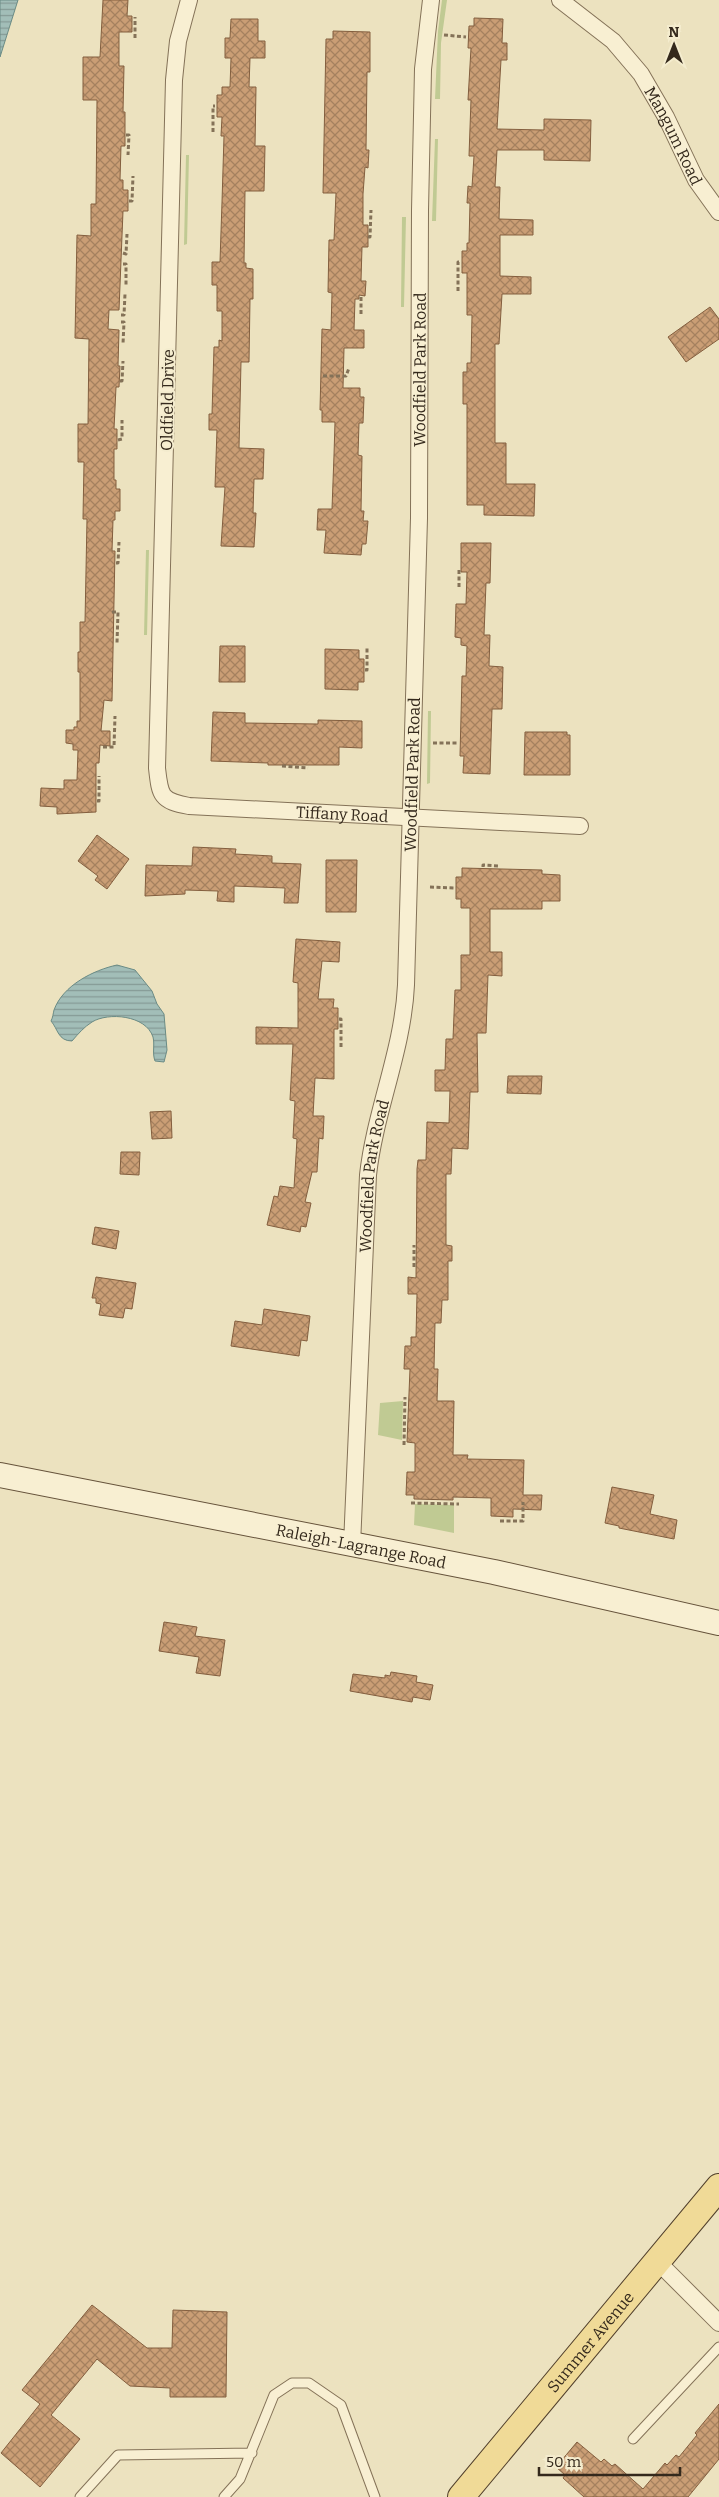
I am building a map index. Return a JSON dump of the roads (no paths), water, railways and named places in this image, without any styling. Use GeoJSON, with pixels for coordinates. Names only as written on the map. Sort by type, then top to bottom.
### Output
{"type":"FeatureCollection","features":[{"type":"Feature","properties":{"kind":"main road","name":"Raleigh-Lagrange Road"},"geometry":{"type":"LineString","coordinates":[[0,1475],[494,1572],[719,1623]]}},
{"type":"Feature","properties":{"kind":"main road","name":"Summer Avenue"},"geometry":{"type":"LineString","coordinates":[[461,2497],[719,2187]]}},
{"type":"Feature","properties":{"kind":"street","name":"Oldfield Drive"},"geometry":{"type":"LineString","coordinates":[[166,800],[160,793],[157,768],[174,80],[178,41],[189,0]]}},
{"type":"Feature","properties":{"kind":"street","name":"Woodfield Park Road"},"geometry":{"type":"LineString","coordinates":[[352,1545],[356,1487],[365,1204],[372,1143],[395,1053],[406,999],[418,518],[423,69],[431,0]]}},
{"type":"Feature","properties":{"kind":"street","name":"Mangum Road"},"geometry":{"type":"LineString","coordinates":[[560,0],[613,41],[640,74],[666,118],[696,180],[719,212]]}},
{"type":"Feature","properties":{"kind":"street","name":"Tiffany Road"},"geometry":{"type":"LineString","coordinates":[[166,800],[189,806],[580,826]]}},
{"type":"Feature","properties":{"kind":"street"},"geometry":{"type":"LineString","coordinates":[[657,2261],[719,2322]]}},
{"type":"Feature","properties":{"kind":"lane"},"geometry":{"type":"LineString","coordinates":[[632,2439],[719,2347]]}},
{"type":"Feature","properties":{"kind":"lane"},"geometry":{"type":"LineString","coordinates":[[224,2497],[240,2479],[274,2395],[292,2383],[309,2383],[341,2405],[375,2497]]}},
{"type":"Feature","properties":{"kind":"lane"},"geometry":{"type":"LineString","coordinates":[[80,2497],[118,2455],[252,2453]]}},
{"type":"Feature","properties":{"kind":"water"},"geometry":{"type":"Polygon","coordinates":[[[0,0],[18,0],[0,57],[0,0]]]}},
{"type":"Feature","properties":{"kind":"water"},"geometry":{"type":"Polygon","coordinates":[[[117,965],[135,970],[152,991],[157,1004],[164,1014],[167,1050],[164,1062],[155,1061],[153,1037],[143,1024],[135,1020],[116,1017],[99,1019],[86,1026],[72,1041],[61,1037],[51,1021],[58,1001],[72,986],[89,975],[117,965]]]}}]}
